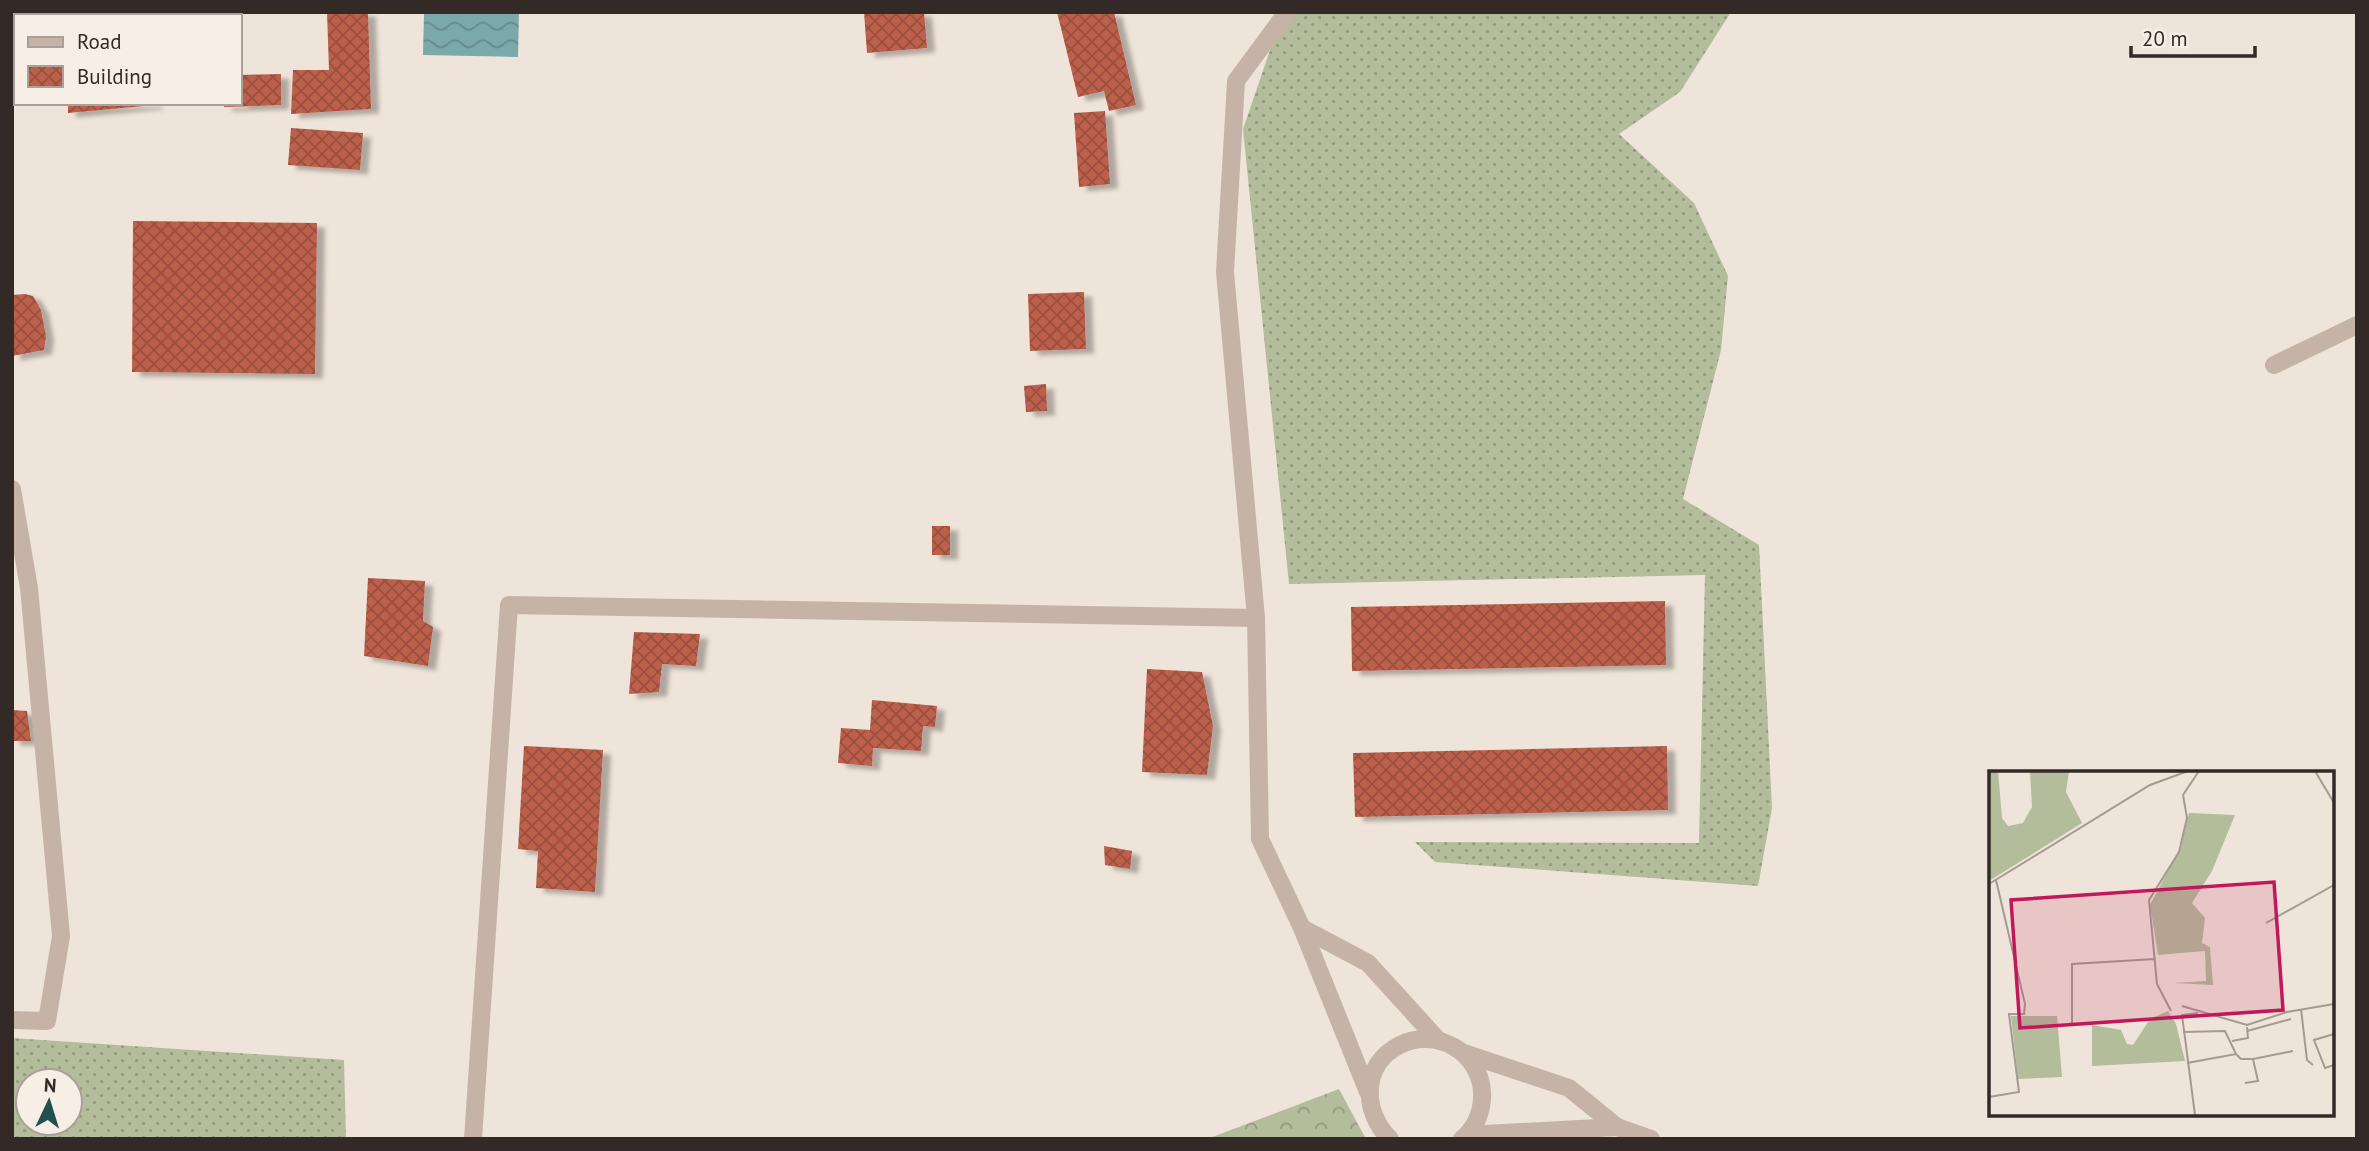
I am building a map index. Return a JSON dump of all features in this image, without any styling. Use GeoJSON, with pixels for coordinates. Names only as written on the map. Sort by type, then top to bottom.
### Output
{"type":"FeatureCollection","features":[{"type":"Feature","properties":{"kind":"street"},"geometry":{"type":"LineString","coordinates":[[1287,12],[1237,81],[1225,272],[1256,618],[1260,839],[1302,928],[1368,1092],[1371,1111],[1379,1129],[1390,1139]]}},
{"type":"Feature","properties":{"kind":"street"},"geometry":{"type":"LineString","coordinates":[[2274,365],[2357,325]]}},
{"type":"Feature","properties":{"kind":"street"},"geometry":{"type":"LineString","coordinates":[[12,489],[29,588],[61,936],[47,1021],[12,1020]]}},
{"type":"Feature","properties":{"kind":"street"},"geometry":{"type":"LineString","coordinates":[[473,1139],[509,605],[1256,618]]}},
{"type":"Feature","properties":{"kind":"street"},"geometry":{"type":"LineString","coordinates":[[1302,928],[1368,963],[1438,1040]]}},
{"type":"Feature","properties":{"kind":"street"},"geometry":{"type":"LineString","coordinates":[[1368,1092],[1373,1072],[1384,1057],[1399,1045],[1418,1039],[1438,1040],[1464,1053],[1569,1088],[1617,1127],[1651,1139]]}},
{"type":"Feature","properties":{"kind":"street"},"geometry":{"type":"LineString","coordinates":[[1464,1053],[1476,1067],[1482,1085],[1482,1103],[1477,1120],[1465,1137]]}},
{"type":"Feature","properties":{"kind":"street"},"geometry":{"type":"LineString","coordinates":[[1465,1137],[1617,1127]]}},
{"type":"Feature","properties":{"kind":"green space"},"geometry":{"type":"Polygon","coordinates":[[[1283,12],[1731,12],[1680,92],[1619,134],[1694,203],[1728,276],[1721,350],[1683,499],[1759,545],[1772,808],[1758,886],[1435,862],[1415,842],[1699,843],[1705,575],[1289,584],[1243,129],[1283,12]]]}},
{"type":"Feature","properties":{"kind":"green space"},"geometry":{"type":"Polygon","coordinates":[[[12,1038],[344,1060],[346,1139],[12,1139],[12,1038]]]}},
{"type":"Feature","properties":{"kind":"green space"},"geometry":{"type":"Polygon","coordinates":[[[1339,1089],[1366,1139],[1207,1139],[1339,1089]]]}},
{"type":"Feature","properties":{"kind":"water"},"geometry":{"type":"Polygon","coordinates":[[[424,12],[519,12],[518,57],[423,55],[424,12]]]}},
{"type":"Feature","properties":{"kind":"building"},"geometry":{"type":"Polygon","coordinates":[[[60,12],[211,12],[211,14],[60,12]]]}},
{"type":"Feature","properties":{"kind":"building"},"geometry":{"type":"Polygon","coordinates":[[[327,12],[368,12],[371,109],[291,114],[293,70],[329,70],[327,12]]]}},
{"type":"Feature","properties":{"kind":"building"},"geometry":{"type":"Polygon","coordinates":[[[864,12],[924,12],[927,48],[867,53],[864,12]]]}},
{"type":"Feature","properties":{"kind":"building"},"geometry":{"type":"Polygon","coordinates":[[[1057,12],[1114,12],[1136,105],[1109,111],[1104,91],[1078,97],[1057,12]]]}},
{"type":"Feature","properties":{"kind":"building"},"geometry":{"type":"Polygon","coordinates":[[[281,74],[281,105],[224,107],[242,105],[242,75],[281,74]]]}},
{"type":"Feature","properties":{"kind":"building"},"geometry":{"type":"Polygon","coordinates":[[[68,105],[155,105],[68,113],[68,105]]]}},
{"type":"Feature","properties":{"kind":"building"},"geometry":{"type":"Polygon","coordinates":[[[1105,111],[1110,184],[1079,187],[1074,113],[1105,111]]]}},
{"type":"Feature","properties":{"kind":"building"},"geometry":{"type":"Polygon","coordinates":[[[291,128],[363,133],[360,170],[288,165],[291,128]]]}},
{"type":"Feature","properties":{"kind":"building"},"geometry":{"type":"Polygon","coordinates":[[[133,221],[317,223],[315,374],[132,372],[133,221]]]}},
{"type":"Feature","properties":{"kind":"building"},"geometry":{"type":"Polygon","coordinates":[[[1084,292],[1086,349],[1030,351],[1028,294],[1084,292]]]}},
{"type":"Feature","properties":{"kind":"building"},"geometry":{"type":"Polygon","coordinates":[[[12,295],[33,296],[41,310],[46,336],[44,350],[12,356],[12,295]]]}},
{"type":"Feature","properties":{"kind":"building"},"geometry":{"type":"Polygon","coordinates":[[[1046,384],[1047,411],[1026,412],[1024,386],[1046,384]]]}},
{"type":"Feature","properties":{"kind":"building"},"geometry":{"type":"Polygon","coordinates":[[[932,526],[950,526],[950,555],[932,555],[932,526]]]}},
{"type":"Feature","properties":{"kind":"building"},"geometry":{"type":"Polygon","coordinates":[[[368,578],[425,581],[423,621],[433,627],[428,666],[364,656],[368,578]]]}},
{"type":"Feature","properties":{"kind":"building"},"geometry":{"type":"Polygon","coordinates":[[[1665,601],[1666,665],[1352,671],[1351,607],[1665,601]]]}},
{"type":"Feature","properties":{"kind":"building"},"geometry":{"type":"Polygon","coordinates":[[[634,632],[700,634],[696,666],[662,664],[659,692],[629,694],[634,632]]]}},
{"type":"Feature","properties":{"kind":"building"},"geometry":{"type":"Polygon","coordinates":[[[1147,669],[1202,672],[1213,726],[1207,775],[1142,772],[1147,669]]]}},
{"type":"Feature","properties":{"kind":"building"},"geometry":{"type":"Polygon","coordinates":[[[872,700],[937,706],[935,727],[923,726],[921,751],[873,748],[872,766],[838,763],[841,728],[870,730],[872,700]]]}},
{"type":"Feature","properties":{"kind":"building"},"geometry":{"type":"Polygon","coordinates":[[[12,710],[27,711],[31,741],[12,741],[12,710]]]}},
{"type":"Feature","properties":{"kind":"building"},"geometry":{"type":"Polygon","coordinates":[[[524,746],[603,750],[595,892],[536,888],[538,851],[518,849],[524,746]]]}},
{"type":"Feature","properties":{"kind":"building"},"geometry":{"type":"Polygon","coordinates":[[[1667,746],[1668,810],[1355,817],[1353,753],[1667,746]]]}},
{"type":"Feature","properties":{"kind":"building"},"geometry":{"type":"Polygon","coordinates":[[[1104,846],[1132,851],[1130,869],[1105,865],[1104,846]]]}}]}
